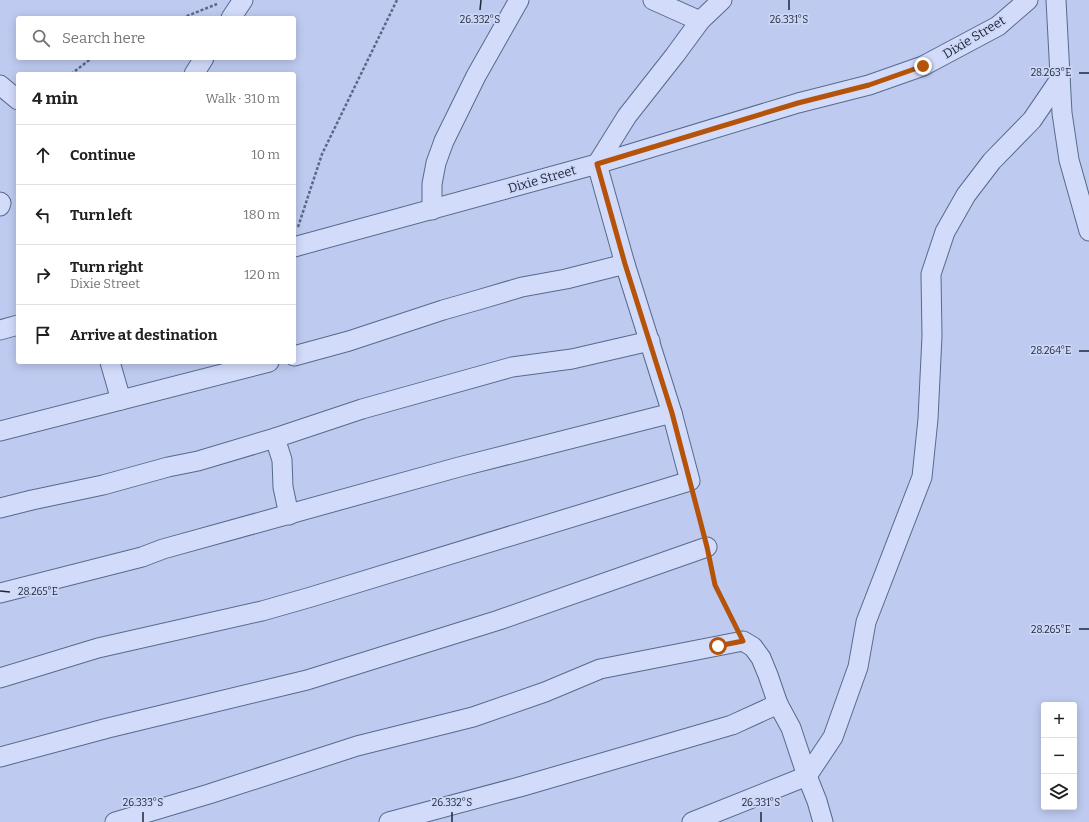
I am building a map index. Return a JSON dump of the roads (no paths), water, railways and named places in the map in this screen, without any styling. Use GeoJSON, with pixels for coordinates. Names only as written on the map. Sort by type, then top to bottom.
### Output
{"type":"FeatureCollection","features":[{"type":"Feature","properties":{"kind":"street"},"geometry":{"type":"LineString","coordinates":[[232,16],[243,0]]}},
{"type":"Feature","properties":{"kind":"street"},"geometry":{"type":"LineString","coordinates":[[432,210],[432,184],[436,164],[444,141],[476,76],[519,0]]}},
{"type":"Feature","properties":{"kind":"street"},"geometry":{"type":"LineString","coordinates":[[653,0],[713,7]]}},
{"type":"Feature","properties":{"kind":"street"},"geometry":{"type":"LineString","coordinates":[[1056,0],[1062,113],[1069,160],[1089,231]]}},
{"type":"Feature","properties":{"kind":"street","name":"Dixie Street"},"geometry":{"type":"LineString","coordinates":[[296,240],[432,210],[597,164],[798,103],[869,85],[923,66],[998,26],[1024,1]]}},
{"type":"Feature","properties":{"kind":"street"},"geometry":{"type":"LineString","coordinates":[[0,678],[98,648],[262,611],[690,481],[672,413],[625,264],[597,164],[627,116],[713,7]]}},
{"type":"Feature","properties":{"kind":"street"},"geometry":{"type":"LineString","coordinates":[[195,72],[203,60]]}},
{"type":"Feature","properties":{"kind":"street"},"geometry":{"type":"LineString","coordinates":[[692,822],[807,776],[833,737],[858,667],[866,622],[922,477],[928,419],[932,336],[931,274],[945,232],[966,195],[992,161],[1032,120],[1060,79]]}},
{"type":"Feature","properties":{"kind":"street"},"geometry":{"type":"LineString","coordinates":[[0,202],[2,203],[0,206]]}},
{"type":"Feature","properties":{"kind":"street"},"geometry":{"type":"LineString","coordinates":[[296,355],[350,341],[478,300],[625,264]]}},
{"type":"Feature","properties":{"kind":"street"},"geometry":{"type":"LineString","coordinates":[[0,330],[16,326]]}},
{"type":"Feature","properties":{"kind":"street"},"geometry":{"type":"LineString","coordinates":[[0,508],[103,485],[168,467],[198,461],[275,438],[362,409],[512,367],[572,359],[650,341]]}},
{"type":"Feature","properties":{"kind":"street"},"geometry":{"type":"LineString","coordinates":[[111,364],[121,400]]}},
{"type":"Feature","properties":{"kind":"street"},"geometry":{"type":"LineString","coordinates":[[0,431],[261,364]]}},
{"type":"Feature","properties":{"kind":"street"},"geometry":{"type":"LineString","coordinates":[[0,593],[121,562],[459,467],[672,413]]}},
{"type":"Feature","properties":{"kind":"street"},"geometry":{"type":"LineString","coordinates":[[275,438],[282,460],[283,487],[289,515]]}},
{"type":"Feature","properties":{"kind":"street"},"geometry":{"type":"LineString","coordinates":[[0,757],[108,728],[307,680],[499,620],[707,547]]}},
{"type":"Feature","properties":{"kind":"street"},"geometry":{"type":"LineString","coordinates":[[115,822],[209,794],[357,746],[473,717],[545,692],[600,669],[743,641],[753,647],[761,658],[778,704],[791,728],[823,822]]}},
{"type":"Feature","properties":{"kind":"street"},"geometry":{"type":"LineString","coordinates":[[389,822],[523,786],[732,725],[778,704]]}}]}
